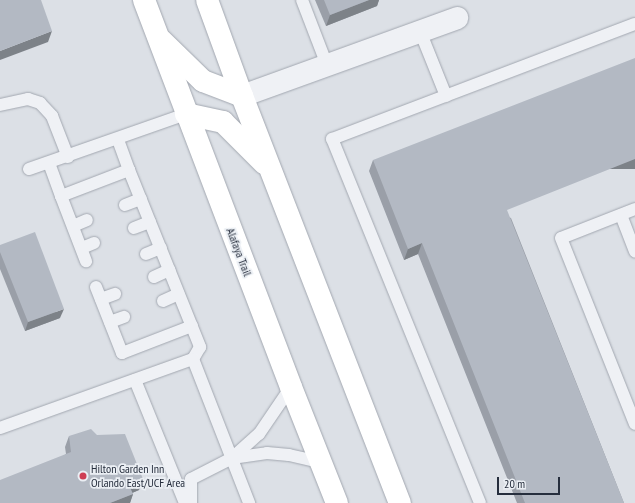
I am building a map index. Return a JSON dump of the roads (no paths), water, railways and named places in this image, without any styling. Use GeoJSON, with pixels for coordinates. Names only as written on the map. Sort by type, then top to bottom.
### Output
{"type":"FeatureCollection","features":[{"type":"Feature","properties":{"kind":"main road","name":"Alafaya Trail"},"geometry":{"type":"LineString","coordinates":[[144,0],[186,114],[337,503]]}},
{"type":"Feature","properties":{"kind":"main road"},"geometry":{"type":"LineString","coordinates":[[207,0],[242,96],[400,503]]}},
{"type":"Feature","properties":{"kind":"main road"},"geometry":{"type":"LineString","coordinates":[[158,38],[203,81],[242,96]]}},
{"type":"Feature","properties":{"kind":"main road"},"geometry":{"type":"LineString","coordinates":[[186,114],[223,122],[271,169]]}},
{"type":"Feature","properties":{"kind":"street"},"geometry":{"type":"LineString","coordinates":[[242,96],[457,18]]}},
{"type":"Feature","properties":{"kind":"lane"},"geometry":{"type":"LineString","coordinates":[[302,0],[327,65]]}},
{"type":"Feature","properties":{"kind":"lane"},"geometry":{"type":"LineString","coordinates":[[480,503],[332,139],[635,24]]}},
{"type":"Feature","properties":{"kind":"lane"},"geometry":{"type":"LineString","coordinates":[[420,31],[446,96]]}},
{"type":"Feature","properties":{"kind":"lane"},"geometry":{"type":"LineString","coordinates":[[0,105],[28,99],[40,103],[52,116],[68,157]]}},
{"type":"Feature","properties":{"kind":"lane"},"geometry":{"type":"LineString","coordinates":[[29,169],[68,157],[186,114]]}},
{"type":"Feature","properties":{"kind":"lane"},"geometry":{"type":"LineString","coordinates":[[0,428],[193,359],[200,347],[118,139]]}},
{"type":"Feature","properties":{"kind":"lane"},"geometry":{"type":"LineString","coordinates":[[48,163],[86,261]]}},
{"type":"Feature","properties":{"kind":"lane"},"geometry":{"type":"LineString","coordinates":[[61,196],[129,170]]}},
{"type":"Feature","properties":{"kind":"lane"},"geometry":{"type":"LineString","coordinates":[[125,205],[141,199]]}},
{"type":"Feature","properties":{"kind":"lane"},"geometry":{"type":"LineString","coordinates":[[635,209],[561,238],[635,424]]}},
{"type":"Feature","properties":{"kind":"lane"},"geometry":{"type":"LineString","coordinates":[[621,215],[635,251]]}},
{"type":"Feature","properties":{"kind":"lane"},"geometry":{"type":"LineString","coordinates":[[73,226],[87,220]]}},
{"type":"Feature","properties":{"kind":"lane"},"geometry":{"type":"LineString","coordinates":[[134,228],[150,222]]}},
{"type":"Feature","properties":{"kind":"lane"},"geometry":{"type":"LineString","coordinates":[[82,248],[94,243]]}},
{"type":"Feature","properties":{"kind":"lane"},"geometry":{"type":"LineString","coordinates":[[146,254],[161,248]]}},
{"type":"Feature","properties":{"kind":"lane"},"geometry":{"type":"LineString","coordinates":[[154,277],[170,270]]}},
{"type":"Feature","properties":{"kind":"lane"},"geometry":{"type":"LineString","coordinates":[[96,287],[122,353],[192,326]]}},
{"type":"Feature","properties":{"kind":"lane"},"geometry":{"type":"LineString","coordinates":[[101,299],[115,294]]}},
{"type":"Feature","properties":{"kind":"lane"},"geometry":{"type":"LineString","coordinates":[[163,301],[179,294]]}},
{"type":"Feature","properties":{"kind":"lane"},"geometry":{"type":"LineString","coordinates":[[110,322],[124,317]]}},
{"type":"Feature","properties":{"kind":"lane"},"geometry":{"type":"LineString","coordinates":[[193,359],[249,503]]}},
{"type":"Feature","properties":{"kind":"lane"},"geometry":{"type":"LineString","coordinates":[[135,380],[184,503]]}},
{"type":"Feature","properties":{"kind":"lane"},"geometry":{"type":"LineString","coordinates":[[190,503],[191,479],[232,458],[259,434],[291,387]]}},
{"type":"Feature","properties":{"kind":"lane"},"geometry":{"type":"LineString","coordinates":[[232,458],[267,454],[289,455],[320,462]]}},
{"type":"Feature","properties":{"kind":"place","name":"Hilton Garden Inn Orlando East/UCF Area"},"geometry":{"type":"Point","coordinates":[83,476]}}]}
